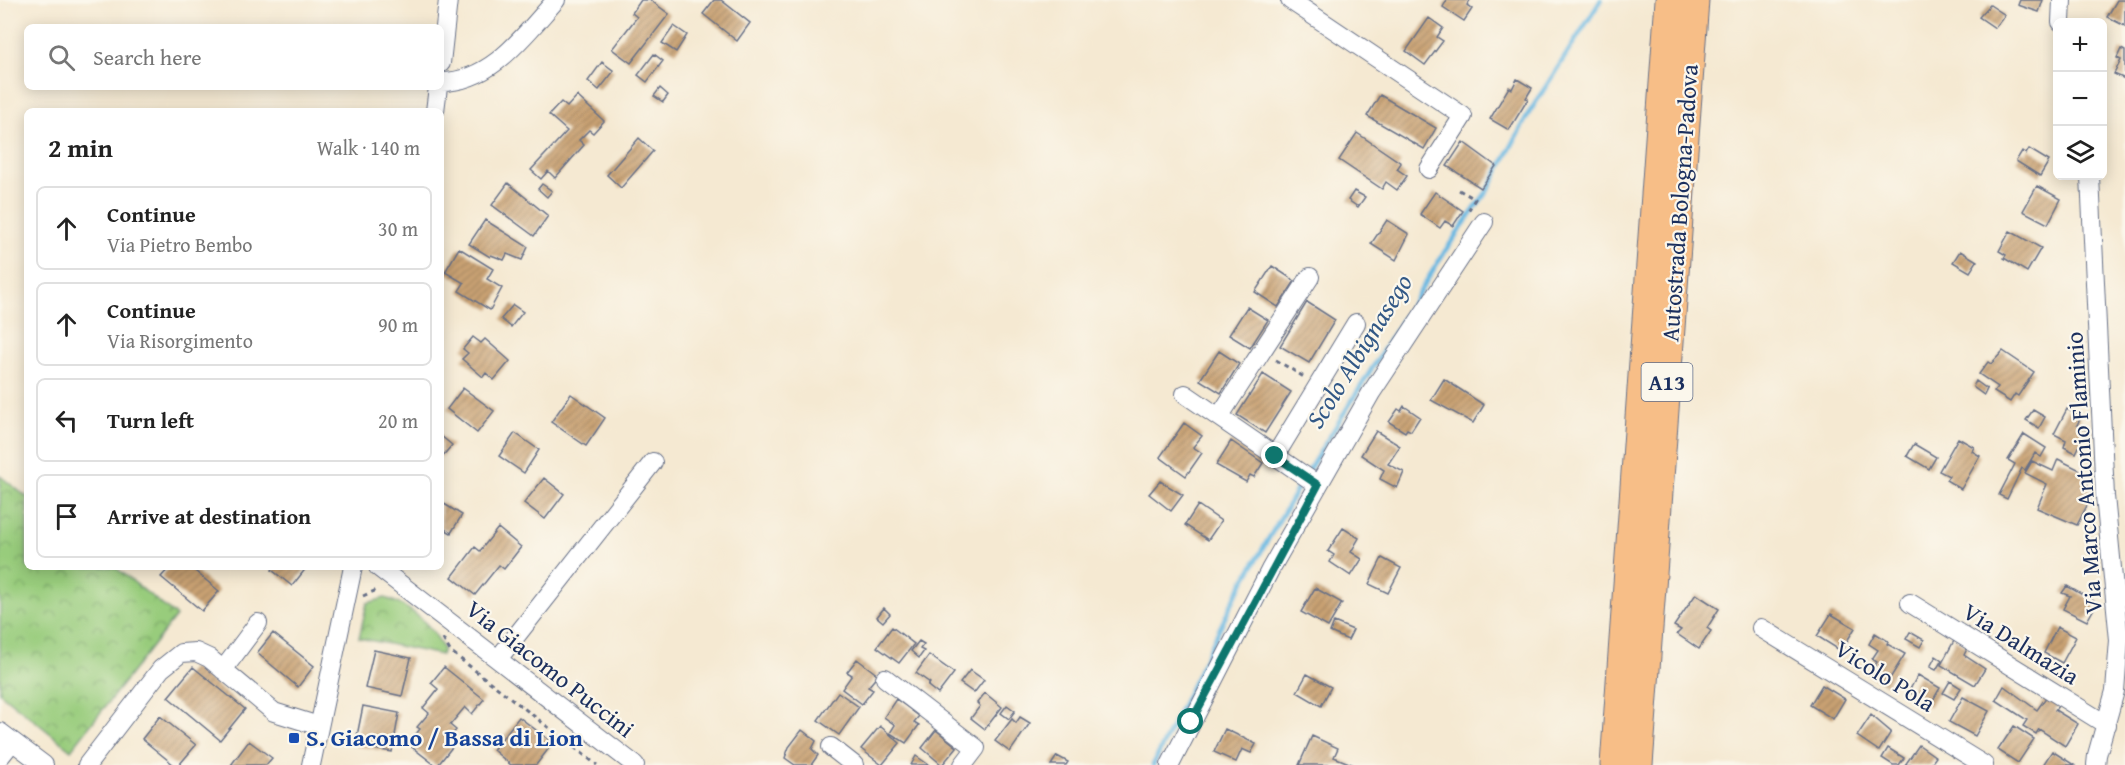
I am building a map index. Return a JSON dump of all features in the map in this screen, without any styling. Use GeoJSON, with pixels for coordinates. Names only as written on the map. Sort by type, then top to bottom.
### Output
{"type":"FeatureCollection","features":[{"type":"Feature","properties":{"kind":"highway","name":"Autostrada Bologna-Padova"},"geometry":{"type":"LineString","coordinates":[[1614,765],[1669,0]]}},
{"type":"Feature","properties":{"kind":"highway","name":"Autostrada Bologna-Padova"},"geometry":{"type":"LineString","coordinates":[[1639,765],[1695,0]]}},
{"type":"Feature","properties":{"kind":"street"},"geometry":{"type":"LineString","coordinates":[[444,36],[448,0]]}},
{"type":"Feature","properties":{"kind":"street"},"geometry":{"type":"LineString","coordinates":[[444,82],[470,78],[510,51],[556,0]]}},
{"type":"Feature","properties":{"kind":"street"},"geometry":{"type":"LineString","coordinates":[[1290,0],[1463,116],[1429,169]]}},
{"type":"Feature","properties":{"kind":"street"},"geometry":{"type":"LineString","coordinates":[[2061,18],[2062,0]]}},
{"type":"Feature","properties":{"kind":"street"},"geometry":{"type":"LineString","coordinates":[[435,108],[438,90]]}},
{"type":"Feature","properties":{"kind":"street","name":"Via Marco Antonio Flaminio"},"geometry":{"type":"LineString","coordinates":[[2090,180],[2105,496],[2119,640],[2115,691],[2096,765]]}},
{"type":"Feature","properties":{"kind":"street"},"geometry":{"type":"LineString","coordinates":[[1170,765],[1309,480],[1371,393],[1484,222]]}},
{"type":"Feature","properties":{"kind":"street"},"geometry":{"type":"LineString","coordinates":[[1219,417],[1310,277]]}},
{"type":"Feature","properties":{"kind":"street"},"geometry":{"type":"LineString","coordinates":[[1275,456],[1356,323]]}},
{"type":"Feature","properties":{"kind":"street"},"geometry":{"type":"LineString","coordinates":[[1185,394],[1309,480]]}},
{"type":"Feature","properties":{"kind":"street"},"geometry":{"type":"LineString","coordinates":[[498,659],[653,462]]}},
{"type":"Feature","properties":{"kind":"street"},"geometry":{"type":"LineString","coordinates":[[311,765],[352,570]]}},
{"type":"Feature","properties":{"kind":"street","name":"Via Giacomo Puccini"},"geometry":{"type":"LineString","coordinates":[[382,570],[635,765]]}},
{"type":"Feature","properties":{"kind":"street","name":"Via Dalmazia"},"geometry":{"type":"LineString","coordinates":[[1910,603],[2107,725]]}},
{"type":"Feature","properties":{"kind":"street"},"geometry":{"type":"LineString","coordinates":[[223,670],[258,623]]}},
{"type":"Feature","properties":{"kind":"street","name":"Vicolo Pola"},"geometry":{"type":"LineString","coordinates":[[1761,628],[1984,765]]}},
{"type":"Feature","properties":{"kind":"street"},"geometry":{"type":"LineString","coordinates":[[87,765],[174,656],[181,653],[196,652],[223,670],[274,712],[319,726]]}},
{"type":"Feature","properties":{"kind":"street"},"geometry":{"type":"LineString","coordinates":[[885,678],[976,748],[963,765]]}},
{"type":"Feature","properties":{"kind":"street"},"geometry":{"type":"LineString","coordinates":[[0,757],[6,737],[44,765]]}},
{"type":"Feature","properties":{"kind":"street"},"geometry":{"type":"LineString","coordinates":[[831,747],[854,765]]}},
{"type":"Feature","properties":{"kind":"path"},"geometry":{"type":"LineString","coordinates":[[1459,190],[1474,199],[1468,211]]}},
{"type":"Feature","properties":{"kind":"path"},"geometry":{"type":"LineString","coordinates":[[1262,350],[1318,386]]}},
{"type":"Feature","properties":{"kind":"path"},"geometry":{"type":"LineString","coordinates":[[358,602],[366,593],[387,590]]}},
{"type":"Feature","properties":{"kind":"path"},"geometry":{"type":"LineString","coordinates":[[440,634],[450,651],[597,765]]}},
{"type":"Feature","properties":{"kind":"green space"},"geometry":{"type":"Polygon","coordinates":[[[0,476],[24,495],[24,570],[119,570],[176,616],[71,750],[0,693],[0,476]]]}},
{"type":"Feature","properties":{"kind":"green space"},"geometry":{"type":"Polygon","coordinates":[[[385,598],[412,611],[427,624],[439,640],[443,649],[441,655],[359,638],[367,603],[385,598]]]}},
{"type":"Feature","properties":{"kind":"building"},"geometry":{"type":"Polygon","coordinates":[[[641,0],[650,0],[669,14],[631,63],[612,49],[637,17],[632,13],[641,0]]]}},
{"type":"Feature","properties":{"kind":"building"},"geometry":{"type":"Polygon","coordinates":[[[714,0],[721,0],[750,23],[737,41],[703,14],[714,0]]]}},
{"type":"Feature","properties":{"kind":"building"},"geometry":{"type":"Polygon","coordinates":[[[1447,0],[1470,0],[1467,5],[1472,9],[1464,21],[1443,7],[1447,0]]]}},
{"type":"Feature","properties":{"kind":"building"},"geometry":{"type":"Polygon","coordinates":[[[2020,0],[2043,0],[2039,12],[2018,5],[2020,0]]]}},
{"type":"Feature","properties":{"kind":"building"},"geometry":{"type":"Polygon","coordinates":[[[2117,0],[2125,0],[2125,26],[2107,17],[2117,0]]]}},
{"type":"Feature","properties":{"kind":"building"},"geometry":{"type":"Polygon","coordinates":[[[1990,5],[2005,15],[1995,28],[1979,17],[1990,5]]]}},
{"type":"Feature","properties":{"kind":"building"},"geometry":{"type":"Polygon","coordinates":[[[1429,18],[1443,28],[1437,37],[1443,41],[1425,65],[1406,51],[1429,18]]]}},
{"type":"Feature","properties":{"kind":"building"},"geometry":{"type":"Polygon","coordinates":[[[674,26],[687,35],[676,52],[662,43],[674,26]]]}},
{"type":"Feature","properties":{"kind":"building"},"geometry":{"type":"Polygon","coordinates":[[[2121,49],[2125,51],[2125,79],[2114,74],[2121,60],[2117,58],[2121,49]]]}},
{"type":"Feature","properties":{"kind":"building"},"geometry":{"type":"Polygon","coordinates":[[[654,54],[663,61],[647,82],[638,75],[654,54]]]}},
{"type":"Feature","properties":{"kind":"building"},"geometry":{"type":"Polygon","coordinates":[[[602,62],[614,71],[599,90],[588,81],[602,62]]]}},
{"type":"Feature","properties":{"kind":"building"},"geometry":{"type":"Polygon","coordinates":[[[1517,79],[1532,88],[1509,130],[1490,119],[1509,87],[1512,89],[1517,79]]]}},
{"type":"Feature","properties":{"kind":"building"},"geometry":{"type":"Polygon","coordinates":[[[660,88],[668,95],[663,102],[654,96],[660,88]]]}},
{"type":"Feature","properties":{"kind":"building"},"geometry":{"type":"Polygon","coordinates":[[[1380,95],[1436,128],[1424,149],[1367,116],[1380,95]]]}},
{"type":"Feature","properties":{"kind":"building"},"geometry":{"type":"Polygon","coordinates":[[[577,96],[604,121],[593,133],[589,130],[579,140],[584,145],[555,178],[548,171],[541,179],[531,170],[567,131],[549,115],[561,102],[567,107],[577,96]]]}},
{"type":"Feature","properties":{"kind":"building"},"geometry":{"type":"Polygon","coordinates":[[[1357,133],[1401,163],[1397,169],[1407,176],[1397,190],[1386,182],[1382,189],[1339,160],[1357,133]]]}},
{"type":"Feature","properties":{"kind":"building"},"geometry":{"type":"Polygon","coordinates":[[[639,138],[653,151],[621,188],[607,175],[639,138]]]}},
{"type":"Feature","properties":{"kind":"building"},"geometry":{"type":"Polygon","coordinates":[[[1463,142],[1496,166],[1481,188],[1447,166],[1463,142]]]}},
{"type":"Feature","properties":{"kind":"building"},"geometry":{"type":"Polygon","coordinates":[[[2029,149],[2049,161],[2040,176],[2016,161],[2022,151],[2026,154],[2029,149]]]}},
{"type":"Feature","properties":{"kind":"building"},"geometry":{"type":"Polygon","coordinates":[[[508,183],[548,216],[534,236],[492,205],[508,183]]]}},
{"type":"Feature","properties":{"kind":"building"},"geometry":{"type":"Polygon","coordinates":[[[542,184],[552,191],[547,197],[538,189],[542,184]]]}},
{"type":"Feature","properties":{"kind":"building"},"geometry":{"type":"Polygon","coordinates":[[[2037,186],[2061,199],[2048,224],[2023,211],[2037,186]]]}},
{"type":"Feature","properties":{"kind":"building"},"geometry":{"type":"Polygon","coordinates":[[[1354,191],[1365,197],[1358,207],[1348,200],[1354,191]]]}},
{"type":"Feature","properties":{"kind":"building"},"geometry":{"type":"Polygon","coordinates":[[[1435,192],[1463,211],[1453,226],[1445,221],[1440,228],[1420,214],[1435,192]]]}},
{"type":"Feature","properties":{"kind":"building"},"geometry":{"type":"Polygon","coordinates":[[[485,220],[528,247],[522,260],[507,254],[504,260],[491,255],[490,257],[469,244],[485,220]]]}},
{"type":"Feature","properties":{"kind":"building"},"geometry":{"type":"Polygon","coordinates":[[[1387,220],[1409,234],[1396,260],[1371,244],[1387,220]]]}},
{"type":"Feature","properties":{"kind":"building"},"geometry":{"type":"Polygon","coordinates":[[[2010,231],[2041,248],[2027,272],[2004,258],[2006,255],[1999,251],[2010,231]]]}},
{"type":"Feature","properties":{"kind":"building"},"geometry":{"type":"Polygon","coordinates":[[[459,248],[493,269],[487,279],[502,288],[490,310],[459,291],[464,283],[445,272],[459,248]]]}},
{"type":"Feature","properties":{"kind":"building"},"geometry":{"type":"Polygon","coordinates":[[[1960,251],[1977,261],[1970,272],[1953,262],[1960,251]]]}},
{"type":"Feature","properties":{"kind":"building"},"geometry":{"type":"Polygon","coordinates":[[[1272,266],[1295,281],[1278,307],[1255,292],[1272,266]]]}},
{"type":"Feature","properties":{"kind":"building"},"geometry":{"type":"Polygon","coordinates":[[[1307,302],[1335,320],[1309,363],[1280,346],[1307,302]]]}},
{"type":"Feature","properties":{"kind":"building"},"geometry":{"type":"Polygon","coordinates":[[[513,305],[523,312],[511,327],[501,319],[513,305]]]}},
{"type":"Feature","properties":{"kind":"building"},"geometry":{"type":"Polygon","coordinates":[[[1247,307],[1268,320],[1250,348],[1229,335],[1247,307]]]}},
{"type":"Feature","properties":{"kind":"building"},"geometry":{"type":"Polygon","coordinates":[[[473,337],[481,343],[485,339],[510,361],[494,380],[486,373],[483,377],[462,359],[468,353],[463,349],[473,337]]]}},
{"type":"Feature","properties":{"kind":"building"},"geometry":{"type":"Polygon","coordinates":[[[1219,351],[1239,364],[1221,393],[1200,380],[1219,351]]]}},
{"type":"Feature","properties":{"kind":"building"},"geometry":{"type":"Polygon","coordinates":[[[2003,351],[2034,372],[2018,396],[2015,394],[2010,402],[1994,392],[1998,387],[1979,374],[1988,362],[1991,364],[2003,351]]]}},
{"type":"Feature","properties":{"kind":"building"},"geometry":{"type":"Polygon","coordinates":[[[1263,374],[1291,392],[1265,433],[1237,415],[1263,374]]]}},
{"type":"Feature","properties":{"kind":"building"},"geometry":{"type":"Polygon","coordinates":[[[1444,379],[1484,405],[1473,423],[1431,400],[1444,379]]]}},
{"type":"Feature","properties":{"kind":"building"},"geometry":{"type":"Polygon","coordinates":[[[1976,381],[1987,389],[1984,395],[1973,387],[1976,381]]]}},
{"type":"Feature","properties":{"kind":"building"},"geometry":{"type":"Polygon","coordinates":[[[463,388],[494,411],[477,433],[447,409],[463,388]]]}},
{"type":"Feature","properties":{"kind":"building"},"geometry":{"type":"Polygon","coordinates":[[[571,394],[605,418],[586,446],[551,422],[571,394]]]}},
{"type":"Feature","properties":{"kind":"building"},"geometry":{"type":"Polygon","coordinates":[[[1404,406],[1420,417],[1411,431],[1407,429],[1405,432],[1389,422],[1398,409],[1401,411],[1404,406]]]}},
{"type":"Feature","properties":{"kind":"building"},"geometry":{"type":"Polygon","coordinates":[[[2067,409],[2081,417],[2077,425],[2087,430],[2076,453],[2064,447],[2066,440],[2054,434],[2067,409]]]}},
{"type":"Feature","properties":{"kind":"building"},"geometry":{"type":"Polygon","coordinates":[[[2033,410],[2045,417],[2039,428],[2026,420],[2033,410]]]}},
{"type":"Feature","properties":{"kind":"building"},"geometry":{"type":"Polygon","coordinates":[[[1184,423],[1202,436],[1193,447],[1202,453],[1186,476],[1160,457],[1184,423]]]}},
{"type":"Feature","properties":{"kind":"building"},"geometry":{"type":"Polygon","coordinates":[[[1376,431],[1400,446],[1388,464],[1404,472],[1397,488],[1380,479],[1384,470],[1361,455],[1376,431]]]}},
{"type":"Feature","properties":{"kind":"building"},"geometry":{"type":"Polygon","coordinates":[[[515,433],[539,450],[524,473],[499,456],[515,433]]]}},
{"type":"Feature","properties":{"kind":"building"},"geometry":{"type":"Polygon","coordinates":[[[2024,434],[2046,448],[2041,457],[2035,453],[2025,470],[2022,468],[2007,499],[1999,495],[2015,464],[2008,460],[2024,434]]]}},
{"type":"Feature","properties":{"kind":"building"},"geometry":{"type":"Polygon","coordinates":[[[444,438],[452,445],[444,454],[444,438]]]}},
{"type":"Feature","properties":{"kind":"building"},"geometry":{"type":"Polygon","coordinates":[[[1958,438],[1974,447],[1972,451],[1980,456],[1961,489],[1946,480],[1949,476],[1939,471],[1958,438]]]}},
{"type":"Feature","properties":{"kind":"building"},"geometry":{"type":"Polygon","coordinates":[[[1231,441],[1263,463],[1254,477],[1250,475],[1246,482],[1216,465],[1231,441]]]}},
{"type":"Feature","properties":{"kind":"building"},"geometry":{"type":"Polygon","coordinates":[[[1914,444],[1936,457],[1929,469],[1907,456],[1914,444]]]}},
{"type":"Feature","properties":{"kind":"building"},"geometry":{"type":"Polygon","coordinates":[[[2058,459],[2092,476],[2086,488],[2094,492],[2077,525],[2037,508],[2047,484],[2025,473],[2032,461],[2053,471],[2058,459]]]}},
{"type":"Feature","properties":{"kind":"building"},"geometry":{"type":"Polygon","coordinates":[[[544,478],[564,494],[545,519],[524,503],[544,478]]]}},
{"type":"Feature","properties":{"kind":"building"},"geometry":{"type":"Polygon","coordinates":[[[1160,481],[1183,495],[1171,511],[1149,494],[1160,481]]]}},
{"type":"Feature","properties":{"kind":"building"},"geometry":{"type":"Polygon","coordinates":[[[444,504],[462,515],[451,533],[444,529],[444,504]]]}},
{"type":"Feature","properties":{"kind":"building"},"geometry":{"type":"Polygon","coordinates":[[[1198,505],[1221,521],[1208,540],[1185,525],[1198,505]]]}},
{"type":"Feature","properties":{"kind":"building"},"geometry":{"type":"Polygon","coordinates":[[[498,528],[521,547],[504,569],[499,565],[475,595],[452,577],[475,547],[480,551],[498,528]]]}},
{"type":"Feature","properties":{"kind":"building"},"geometry":{"type":"Polygon","coordinates":[[[1343,528],[1359,538],[1351,552],[1362,559],[1351,576],[1330,562],[1334,555],[1328,551],[1343,528]]]}},
{"type":"Feature","properties":{"kind":"building"},"geometry":{"type":"Polygon","coordinates":[[[1382,558],[1401,568],[1388,593],[1369,584],[1382,558]]]}},
{"type":"Feature","properties":{"kind":"building"},"geometry":{"type":"Polygon","coordinates":[[[167,570],[194,570],[219,591],[202,611],[161,577],[167,570]]]}},
{"type":"Feature","properties":{"kind":"building"},"geometry":{"type":"Polygon","coordinates":[[[272,570],[305,570],[292,586],[272,570]]]}},
{"type":"Feature","properties":{"kind":"building"},"geometry":{"type":"Polygon","coordinates":[[[2067,586],[2097,603],[2087,621],[2063,609],[2070,596],[2062,593],[2067,586]]]}},
{"type":"Feature","properties":{"kind":"building"},"geometry":{"type":"Polygon","coordinates":[[[1315,588],[1342,603],[1328,627],[1301,612],[1315,588]]]}},
{"type":"Feature","properties":{"kind":"building"},"geometry":{"type":"Polygon","coordinates":[[[1696,594],[1719,609],[1707,628],[1711,631],[1699,649],[1677,634],[1681,630],[1674,626],[1696,594]]]}},
{"type":"Feature","properties":{"kind":"building"},"geometry":{"type":"Polygon","coordinates":[[[884,608],[890,614],[883,622],[877,617],[884,608]]]}},
{"type":"Feature","properties":{"kind":"building"},"geometry":{"type":"Polygon","coordinates":[[[1831,614],[1855,628],[1841,651],[1817,636],[1831,614]]]}},
{"type":"Feature","properties":{"kind":"building"},"geometry":{"type":"Polygon","coordinates":[[[1334,622],[1353,630],[1348,640],[1330,632],[1334,622]]]}},
{"type":"Feature","properties":{"kind":"building"},"geometry":{"type":"Polygon","coordinates":[[[892,627],[914,644],[899,663],[877,647],[892,627]]]}},
{"type":"Feature","properties":{"kind":"building"},"geometry":{"type":"Polygon","coordinates":[[[2057,627],[2076,637],[2062,663],[2044,653],[2057,627]]]}},
{"type":"Feature","properties":{"kind":"building"},"geometry":{"type":"Polygon","coordinates":[[[1910,632],[1924,640],[1920,647],[1906,639],[1910,632]]]}},
{"type":"Feature","properties":{"kind":"building"},"geometry":{"type":"Polygon","coordinates":[[[273,633],[314,666],[298,687],[257,653],[273,633]]]}},
{"type":"Feature","properties":{"kind":"building"},"geometry":{"type":"Polygon","coordinates":[[[1875,633],[1888,641],[1887,644],[1905,654],[1886,685],[1869,675],[1877,662],[1872,659],[1878,650],[1869,644],[1875,633]]]}},
{"type":"Feature","properties":{"kind":"building"},"geometry":{"type":"Polygon","coordinates":[[[1955,639],[1968,647],[1964,655],[1985,669],[1975,685],[1941,665],[1955,639]]]}},
{"type":"Feature","properties":{"kind":"building"},"geometry":{"type":"Polygon","coordinates":[[[919,641],[924,644],[920,649],[924,651],[919,658],[911,651],[919,641]]]}},
{"type":"Feature","properties":{"kind":"building"},"geometry":{"type":"Polygon","coordinates":[[[374,650],[411,658],[402,696],[365,688],[374,650]]]}},
{"type":"Feature","properties":{"kind":"building"},"geometry":{"type":"Polygon","coordinates":[[[929,655],[954,673],[938,694],[928,686],[930,683],[916,673],[929,655]]]}},
{"type":"Feature","properties":{"kind":"building"},"geometry":{"type":"Polygon","coordinates":[[[1936,656],[1942,660],[1936,670],[1930,667],[1936,656]]]}},
{"type":"Feature","properties":{"kind":"building"},"geometry":{"type":"Polygon","coordinates":[[[857,659],[878,675],[868,687],[873,690],[862,704],[842,689],[852,675],[847,672],[857,659]]]}},
{"type":"Feature","properties":{"kind":"building"},"geometry":{"type":"Polygon","coordinates":[[[193,667],[245,709],[220,740],[168,697],[193,667]]]}},
{"type":"Feature","properties":{"kind":"building"},"geometry":{"type":"Polygon","coordinates":[[[444,667],[484,699],[472,714],[465,707],[450,725],[456,730],[446,742],[452,747],[438,765],[435,765],[408,744],[420,729],[417,727],[429,713],[423,708],[438,689],[431,683],[444,667]]]}},
{"type":"Feature","properties":{"kind":"building"},"geometry":{"type":"Polygon","coordinates":[[[970,670],[984,680],[974,693],[960,683],[970,670]]]}},
{"type":"Feature","properties":{"kind":"building"},"geometry":{"type":"Polygon","coordinates":[[[1307,674],[1331,687],[1321,706],[1297,692],[1307,674]]]}},
{"type":"Feature","properties":{"kind":"building"},"geometry":{"type":"Polygon","coordinates":[[[1918,675],[1940,688],[1929,707],[1909,691],[1918,675]]]}},
{"type":"Feature","properties":{"kind":"building"},"geometry":{"type":"Polygon","coordinates":[[[1950,681],[1961,688],[1954,699],[1943,693],[1950,681]]]}},
{"type":"Feature","properties":{"kind":"building"},"geometry":{"type":"Polygon","coordinates":[[[1822,685],[1845,699],[1833,719],[1810,705],[1822,685]]]}},
{"type":"Feature","properties":{"kind":"building"},"geometry":{"type":"Polygon","coordinates":[[[2004,686],[2037,710],[2047,696],[2060,703],[2055,710],[2078,724],[2065,746],[2039,729],[2036,734],[2023,726],[2027,720],[1996,700],[2004,686]]]}},
{"type":"Feature","properties":{"kind":"building"},"geometry":{"type":"Polygon","coordinates":[[[838,692],[859,707],[839,735],[818,720],[838,692]]]}},
{"type":"Feature","properties":{"kind":"building"},"geometry":{"type":"Polygon","coordinates":[[[985,693],[1002,707],[985,729],[971,718],[980,706],[977,703],[985,693]]]}},
{"type":"Feature","properties":{"kind":"building"},"geometry":{"type":"Polygon","coordinates":[[[1963,697],[1989,711],[1975,736],[1949,722],[1963,697]]]}},
{"type":"Feature","properties":{"kind":"building"},"geometry":{"type":"Polygon","coordinates":[[[896,699],[919,716],[914,722],[919,725],[906,743],[890,733],[895,725],[884,717],[896,699]]]}},
{"type":"Feature","properties":{"kind":"building"},"geometry":{"type":"Polygon","coordinates":[[[1007,705],[1015,711],[1009,719],[1001,713],[1007,705]]]}},
{"type":"Feature","properties":{"kind":"building"},"geometry":{"type":"Polygon","coordinates":[[[363,706],[399,713],[392,752],[355,746],[363,706]]]}},
{"type":"Feature","properties":{"kind":"building"},"geometry":{"type":"Polygon","coordinates":[[[1871,715],[1891,732],[1879,751],[1857,736],[1871,715]]]}},
{"type":"Feature","properties":{"kind":"building"},"geometry":{"type":"Polygon","coordinates":[[[160,716],[196,745],[179,765],[174,765],[142,739],[160,716]]]}},
{"type":"Feature","properties":{"kind":"building"},"geometry":{"type":"Polygon","coordinates":[[[519,717],[553,743],[536,765],[511,765],[493,750],[519,717]]]}},
{"type":"Feature","properties":{"kind":"building"},"geometry":{"type":"Polygon","coordinates":[[[1020,717],[1030,723],[1010,752],[995,741],[1012,719],[1016,723],[1020,717]]]}},
{"type":"Feature","properties":{"kind":"building"},"geometry":{"type":"Polygon","coordinates":[[[880,726],[900,743],[882,765],[861,749],[880,726]]]}},
{"type":"Feature","properties":{"kind":"building"},"geometry":{"type":"Polygon","coordinates":[[[2014,726],[2034,739],[2018,763],[1998,750],[2014,726]]]}},
{"type":"Feature","properties":{"kind":"building"},"geometry":{"type":"Polygon","coordinates":[[[1225,729],[1256,744],[1251,753],[1242,749],[1236,762],[1214,752],[1225,729]]]}},
{"type":"Feature","properties":{"kind":"building"},"geometry":{"type":"Polygon","coordinates":[[[802,730],[816,741],[812,749],[818,755],[811,765],[795,765],[785,758],[789,747],[802,730]]]}},
{"type":"Feature","properties":{"kind":"building"},"geometry":{"type":"Polygon","coordinates":[[[936,730],[957,747],[942,765],[922,748],[936,730]]]}},
{"type":"Feature","properties":{"kind":"building"},"geometry":{"type":"Polygon","coordinates":[[[1312,736],[1338,748],[1334,757],[1354,765],[1299,765],[1312,736]]]}},
{"type":"Feature","properties":{"kind":"building"},"geometry":{"type":"Polygon","coordinates":[[[249,741],[272,758],[266,765],[231,765],[249,741]]]}},
{"type":"Feature","properties":{"kind":"building"},"geometry":{"type":"Polygon","coordinates":[[[1919,745],[1936,757],[1930,765],[1905,765],[1919,745]]]}},
{"type":"Feature","properties":{"kind":"building"},"geometry":{"type":"Polygon","coordinates":[[[1888,748],[1904,758],[1899,765],[1893,765],[1882,758],[1888,748]]]}},
{"type":"Feature","properties":{"kind":"building"},"geometry":{"type":"Polygon","coordinates":[[[2052,751],[2074,765],[2043,765],[2052,751]]]}},
{"type":"Feature","properties":{"kind":"building"},"geometry":{"type":"Polygon","coordinates":[[[916,756],[929,765],[911,765],[916,756]]]}},
{"type":"Feature","properties":{"kind":"building"},"geometry":{"type":"Polygon","coordinates":[[[1057,756],[1068,762],[1066,765],[1051,765],[1057,756]]]}},
{"type":"Feature","properties":{"kind":"waterway","name":"Scolo Albignasego"},"geometry":{"type":"LineString","coordinates":[[1308,471],[1445,251],[1490,187],[1529,113],[1601,0]]}},
{"type":"Feature","properties":{"kind":"waterway","name":"Scolo Albignasego"},"geometry":{"type":"LineString","coordinates":[[1153,765],[1236,595],[1303,479]]}},
{"type":"Feature","properties":{"kind":"place","name":"S. Giacomo / Bassa di Lion"},"geometry":{"type":"Point","coordinates":[294,738]}},
{"type":"Feature","properties":{"kind":"route"},"geometry":{"type":"LineString","coordinates":[[1191,722],[1251,605],[1318,485],[1275,456]]}}]}
